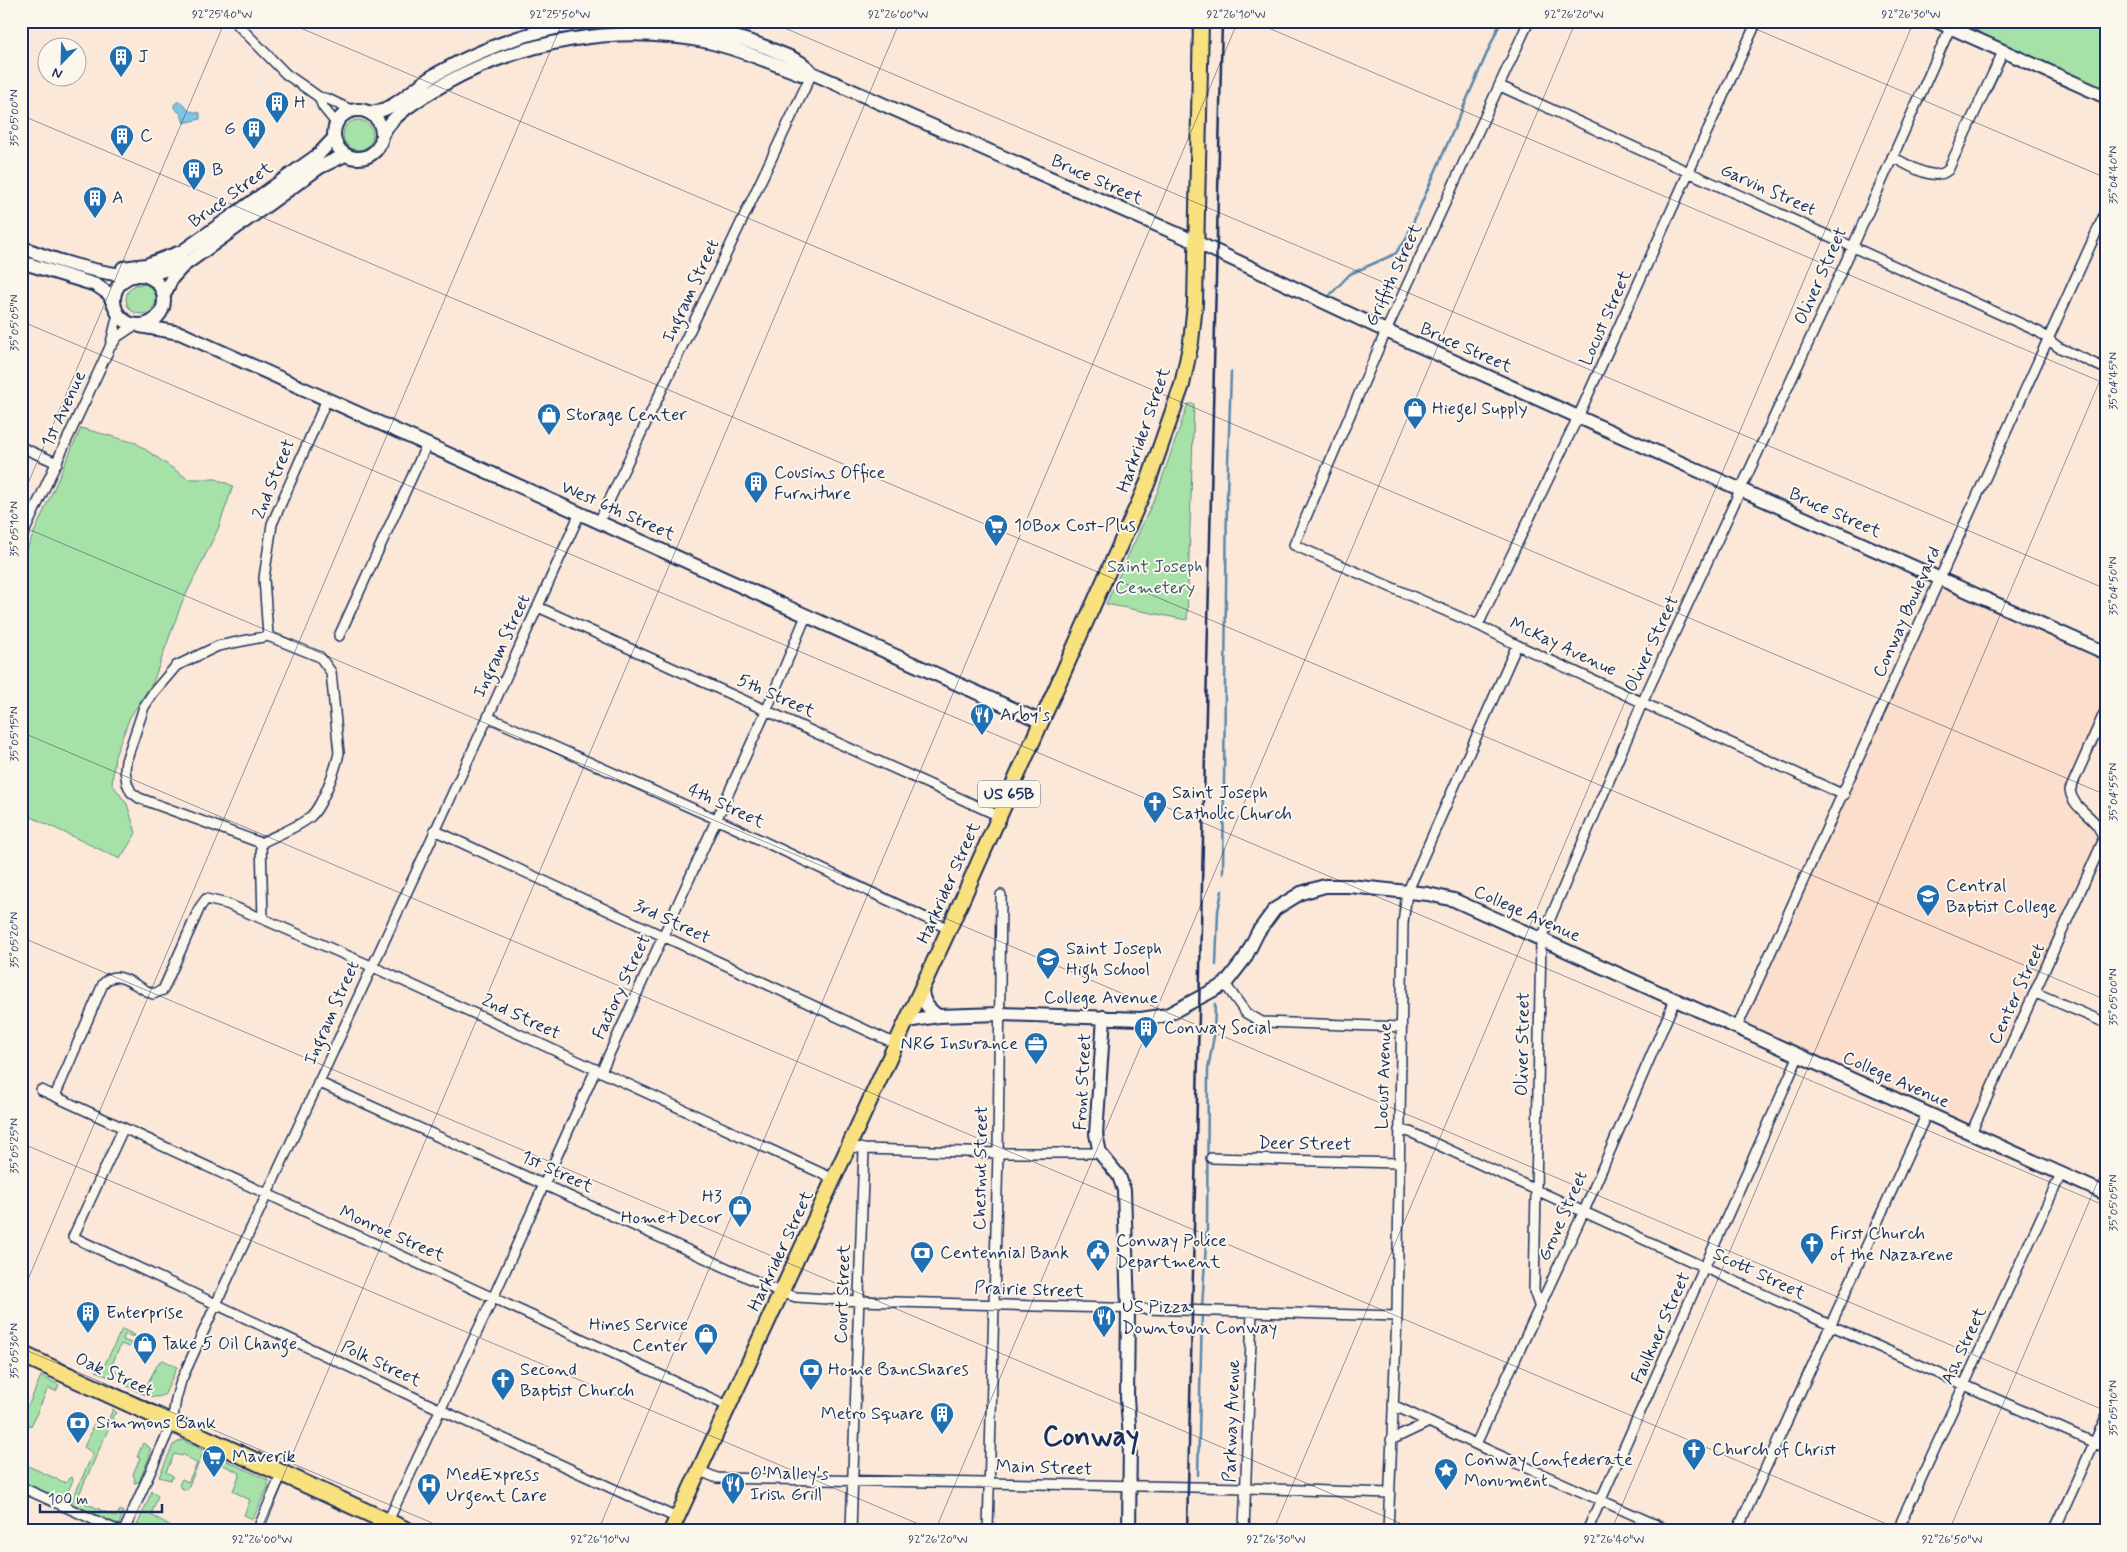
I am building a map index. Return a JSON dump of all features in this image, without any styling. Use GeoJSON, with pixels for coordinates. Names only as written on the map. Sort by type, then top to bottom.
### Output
{"type":"FeatureCollection","features":[{"type":"Feature","properties":{"kind":"highway","name":"Oak Street"},"geometry":{"type":"LineString","coordinates":[[21,1354],[408,1531]]}},
{"type":"Feature","properties":{"kind":"main road","name":"Harkrider Street"},"geometry":{"type":"LineString","coordinates":[[674,1525],[949,929],[1120,547],[1148,482],[1165,436],[1182,385],[1191,342],[1195,304],[1198,242],[1201,21]]}},
{"type":"Feature","properties":{"kind":"street"},"geometry":{"type":"LineString","coordinates":[[234,21],[286,74],[319,98],[328,99],[353,111],[369,113],[385,110],[435,74],[488,49],[516,39],[556,29],[617,21]]}},
{"type":"Feature","properties":{"kind":"street"},"geometry":{"type":"LineString","coordinates":[[588,36],[590,32],[621,29],[625,27],[628,21],[638,29],[680,37]]}},
{"type":"Feature","properties":{"kind":"street","name":"Bruce Street"},"geometry":{"type":"LineString","coordinates":[[628,21],[700,28],[723,33],[782,54],[804,64],[812,73],[1198,242],[1386,331],[2106,653]]}},
{"type":"Feature","properties":{"kind":"street","name":"Griffith Street"},"geometry":{"type":"LineString","coordinates":[[1294,545],[1386,331],[1529,21]]}},
{"type":"Feature","properties":{"kind":"street","name":"Locust Street"},"geometry":{"type":"LineString","coordinates":[[1478,625],[1578,417],[1757,21]]}},
{"type":"Feature","properties":{"kind":"street"},"geometry":{"type":"LineString","coordinates":[[1936,21],[2106,97]]}},
{"type":"Feature","properties":{"kind":"street","name":"Oliver Street"},"geometry":{"type":"LineString","coordinates":[[1540,1308],[1534,1291],[1541,940],[1642,701],[1853,246],[1950,28]]}},
{"type":"Feature","properties":{"kind":"street","name":"Bruce Street"},"geometry":{"type":"LineString","coordinates":[[382,135],[386,127],[399,114],[430,92],[459,76],[531,48],[588,36],[638,34],[705,41],[734,49],[801,74],[812,73]]}},
{"type":"Feature","properties":{"kind":"street"},"geometry":{"type":"LineString","coordinates":[[1892,157],[1930,174],[1944,174],[1948,170],[2003,52]]}},
{"type":"Feature","properties":{"kind":"street","name":"Ingram Street"},"geometry":{"type":"LineString","coordinates":[[599,522],[812,73]]}},
{"type":"Feature","properties":{"kind":"street","name":"Garvin Street"},"geometry":{"type":"LineString","coordinates":[[1500,86],[2039,332],[2058,347],[2106,369]]}},
{"type":"Feature","properties":{"kind":"street"},"geometry":{"type":"LineString","coordinates":[[319,98],[322,107],[336,123]]}},
{"type":"Feature","properties":{"kind":"street"},"geometry":{"type":"LineString","coordinates":[[353,111],[344,115],[336,123],[334,138],[338,147],[345,155],[361,158],[372,154],[379,146],[382,135],[380,124],[369,113]]}},
{"type":"Feature","properties":{"kind":"street","name":"Bruce Street"},"geometry":{"type":"LineString","coordinates":[[140,276],[164,270],[183,251],[318,154],[334,138]]}},
{"type":"Feature","properties":{"kind":"street","name":"Bruce Street"},"geometry":{"type":"LineString","coordinates":[[164,295],[172,278],[183,266],[320,167],[345,155]]}},
{"type":"Feature","properties":{"kind":"street","name":"Conway Boulevard"},"geometry":{"type":"LineString","coordinates":[[1737,1027],[2106,211]]}},
{"type":"Feature","properties":{"kind":"street"},"geometry":{"type":"LineString","coordinates":[[21,247],[112,274],[140,276],[158,283],[164,295],[163,309],[154,321],[137,326],[128,323],[116,309],[109,294],[96,285],[21,262]]}},
{"type":"Feature","properties":{"kind":"street"},"geometry":{"type":"LineString","coordinates":[[89,267],[134,267],[161,260],[183,251]]}},
{"type":"Feature","properties":{"kind":"street"},"geometry":{"type":"LineString","coordinates":[[116,309],[114,298],[118,286],[122,281],[140,276]]}},
{"type":"Feature","properties":{"kind":"street","name":"1st Avenue"},"geometry":{"type":"LineString","coordinates":[[21,539],[110,347],[116,309]]}},
{"type":"Feature","properties":{"kind":"street"},"geometry":{"type":"LineString","coordinates":[[163,309],[180,333]]}},
{"type":"Feature","properties":{"kind":"street","name":"West 6th Street"},"geometry":{"type":"LineString","coordinates":[[137,326],[180,333],[1042,722]]}},
{"type":"Feature","properties":{"kind":"street","name":"1st Avenue"},"geometry":{"type":"LineString","coordinates":[[110,347],[118,338],[137,326]]}},
{"type":"Feature","properties":{"kind":"street","name":"2nd Street"},"geometry":{"type":"LineString","coordinates":[[268,636],[264,578],[272,524],[276,510],[327,399]]}},
{"type":"Feature","properties":{"kind":"street"},"geometry":{"type":"LineString","coordinates":[[339,636],[427,444]]}},
{"type":"Feature","properties":{"kind":"street"},"geometry":{"type":"LineString","coordinates":[[21,447],[56,463]]}},
{"type":"Feature","properties":{"kind":"street","name":"Ingram Street"},"geometry":{"type":"LineString","coordinates":[[124,1531],[172,1423],[181,1381],[371,966],[488,717],[580,513]]}},
{"type":"Feature","properties":{"kind":"street","name":"McKay Avenue"},"geometry":{"type":"LineString","coordinates":[[1294,545],[1478,625],[1517,645],[1844,794]]}},
{"type":"Feature","properties":{"kind":"street","name":"5th Street"},"geometry":{"type":"LineString","coordinates":[[538,607],[767,709],[999,816]]}},
{"type":"Feature","properties":{"kind":"street","name":"Factory Street"},"geometry":{"type":"LineString","coordinates":[[388,1521],[493,1298],[544,1184],[663,936],[767,709],[806,616]]}},
{"type":"Feature","properties":{"kind":"street"},"geometry":{"type":"LineString","coordinates":[[268,636],[320,657],[326,663],[331,672],[339,753],[337,763],[316,812],[308,819],[261,842],[139,798],[131,792],[125,770],[144,708],[153,693],[176,666],[218,646],[268,636]]}},
{"type":"Feature","properties":{"kind":"street","name":"Locust Avenue"},"geometry":{"type":"LineString","coordinates":[[1388,1531],[1396,1316],[1403,923],[1408,893],[1517,645]]}},
{"type":"Feature","properties":{"kind":"street","name":"Center Street"},"geometry":{"type":"LineString","coordinates":[[1971,1133],[2036,993],[2103,841],[2102,832],[2096,823],[2071,799],[2070,790],[2106,709]]}},
{"type":"Feature","properties":{"kind":"street","name":"4th Street"},"geometry":{"type":"LineString","coordinates":[[488,717],[716,819],[949,929]]}},
{"type":"Feature","properties":{"kind":"street","name":"3rd Street"},"geometry":{"type":"LineString","coordinates":[[434,830],[896,1044]]}},
{"type":"Feature","properties":{"kind":"street"},"geometry":{"type":"LineString","coordinates":[[261,842],[263,918]]}},
{"type":"Feature","properties":{"kind":"street","name":"College Avenue"},"geometry":{"type":"LineString","coordinates":[[907,1020],[938,1016],[1000,1014],[1141,1019],[1167,1015],[1226,984],[1245,958],[1258,932],[1276,909],[1301,894],[1325,886],[1350,886],[1428,894],[1454,900],[2106,1194]]}},
{"type":"Feature","properties":{"kind":"street","name":"Chestnut Street"},"geometry":{"type":"LineString","coordinates":[[988,1531],[998,1153],[1001,895]]}},
{"type":"Feature","properties":{"kind":"street","name":"2nd Street"},"geometry":{"type":"LineString","coordinates":[[55,1096],[107,978],[113,976],[122,978],[154,994],[163,990],[200,906],[206,899],[227,904],[263,918],[371,966],[834,1179]]}},
{"type":"Feature","properties":{"kind":"street"},"geometry":{"type":"LineString","coordinates":[[1226,984],[1246,1013],[1262,1022],[1402,1027]]}},
{"type":"Feature","properties":{"kind":"street"},"geometry":{"type":"LineString","coordinates":[[922,987],[924,1002],[938,1016]]}},
{"type":"Feature","properties":{"kind":"street"},"geometry":{"type":"LineString","coordinates":[[2036,993],[2106,1024]]}},
{"type":"Feature","properties":{"kind":"street","name":"Grove Street"},"geometry":{"type":"LineString","coordinates":[[1476,1444],[1584,1211],[1675,1000]]}},
{"type":"Feature","properties":{"kind":"street","name":"Front Street"},"geometry":{"type":"LineString","coordinates":[[1104,1017],[1096,1128],[1100,1153],[1119,1176],[1124,1190],[1128,1309],[1127,1398],[1130,1439],[1129,1531]]}},
{"type":"Feature","properties":{"kind":"street","name":"Faulkner Street"},"geometry":{"type":"LineString","coordinates":[[1588,1531],[1799,1055]]}},
{"type":"Feature","properties":{"kind":"street","name":"1st Street"},"geometry":{"type":"LineString","coordinates":[[318,1082],[782,1293]]}},
{"type":"Feature","properties":{"kind":"street","name":"Monroe Street"},"geometry":{"type":"LineString","coordinates":[[41,1090],[730,1407]]}},
{"type":"Feature","properties":{"kind":"street"},"geometry":{"type":"LineString","coordinates":[[1737,1531],[1928,1113]]}},
{"type":"Feature","properties":{"kind":"street","name":"Polk Street"},"geometry":{"type":"LineString","coordinates":[[124,1129],[73,1237],[439,1410],[674,1525]]}},
{"type":"Feature","properties":{"kind":"street","name":"Scott Street"},"geometry":{"type":"LineString","coordinates":[[1399,1130],[1410,1132],[1830,1325],[2106,1448]]}},
{"type":"Feature","properties":{"kind":"street"},"geometry":{"type":"LineString","coordinates":[[850,1146],[864,1149],[998,1153],[1100,1153]]}},
{"type":"Feature","properties":{"kind":"street","name":"Court Street"},"geometry":{"type":"LineString","coordinates":[[851,1531],[864,1149]]}},
{"type":"Feature","properties":{"kind":"street","name":"Deer Street"},"geometry":{"type":"LineString","coordinates":[[1211,1158],[1398,1162]]}},
{"type":"Feature","properties":{"kind":"street","name":"Ash Street"},"geometry":{"type":"LineString","coordinates":[[1897,1531],[2061,1174]]}},
{"type":"Feature","properties":{"kind":"street","name":"Prairie Street"},"geometry":{"type":"LineString","coordinates":[[782,1293],[796,1297],[859,1301],[1396,1316]]}},
{"type":"Feature","properties":{"kind":"street","name":"Parkway Avenue"},"geometry":{"type":"LineString","coordinates":[[1244,1531],[1252,1312]]}},
{"type":"Feature","properties":{"kind":"street"},"geometry":{"type":"LineString","coordinates":[[1393,1405],[1670,1531]]}},
{"type":"Feature","properties":{"kind":"street"},"geometry":{"type":"LineString","coordinates":[[2054,1531],[2106,1416]]}},
{"type":"Feature","properties":{"kind":"street"},"geometry":{"type":"LineString","coordinates":[[1391,1440],[1429,1422]]}},
{"type":"Feature","properties":{"kind":"street","name":"Main Street"},"geometry":{"type":"LineString","coordinates":[[700,1471],[715,1478],[990,1482],[1388,1493]]}},
{"type":"Feature","properties":{"kind":"street"},"geometry":{"type":"LineString","coordinates":[[257,1531],[282,1473]]}},
{"type":"Feature","properties":{"kind":"street"},"geometry":{"type":"LineString","coordinates":[[21,1487],[119,1531]]}},
{"type":"Feature","properties":{"kind":"shaded area","name":"Central Baptist College"},"geometry":{"type":"Polygon","coordinates":[[[1939,579],[2106,653],[2106,714],[2071,799],[2103,841],[1971,1133],[1737,1027],[1939,579]]]}},
{"type":"Feature","properties":{"kind":"green space"},"geometry":{"type":"Polygon","coordinates":[[[1951,21],[2106,21],[2106,91],[1951,21]]]}},
{"type":"Feature","properties":{"kind":"green space"},"geometry":{"type":"Polygon","coordinates":[[[358,120],[364,121],[372,129],[372,141],[364,149],[358,150],[352,149],[344,141],[343,135],[344,129],[352,121],[358,120]]]}},
{"type":"Feature","properties":{"kind":"green space"},"geometry":{"type":"Polygon","coordinates":[[[141,284],[152,288],[156,299],[152,310],[141,314],[130,310],[126,299],[130,288],[141,284]]]}},
{"type":"Feature","properties":{"kind":"green space","name":"Saint Joseph Cemetery"},"geometry":{"type":"Polygon","coordinates":[[[1188,404],[1194,404],[1187,620],[1106,604],[1157,493],[1188,404]]]}},
{"type":"Feature","properties":{"kind":"green space"},"geometry":{"type":"Polygon","coordinates":[[[81,428],[136,443],[188,479],[216,479],[233,486],[218,529],[181,605],[153,682],[130,717],[115,756],[112,784],[127,804],[136,833],[120,859],[21,812],[21,562],[81,428]]]}},
{"type":"Feature","properties":{"kind":"green space"},"geometry":{"type":"Polygon","coordinates":[[[122,1329],[135,1335],[134,1337],[125,1334],[123,1340],[131,1343],[129,1347],[121,1344],[110,1369],[117,1372],[113,1379],[96,1371],[102,1370],[122,1329]]]}},
{"type":"Feature","properties":{"kind":"green space"},"geometry":{"type":"Polygon","coordinates":[[[163,1360],[177,1367],[165,1394],[155,1397],[149,1396],[122,1383],[126,1377],[140,1385],[147,1384],[159,1362],[163,1360]]]}},
{"type":"Feature","properties":{"kind":"green space"},"geometry":{"type":"Polygon","coordinates":[[[41,1376],[59,1385],[56,1391],[48,1388],[31,1426],[21,1421],[21,1412],[29,1404],[41,1376]]]}},
{"type":"Feature","properties":{"kind":"green space"},"geometry":{"type":"Polygon","coordinates":[[[113,1409],[116,1413],[112,1417],[114,1420],[77,1499],[116,1517],[120,1510],[123,1512],[119,1525],[74,1507],[71,1503],[93,1453],[84,1447],[91,1430],[94,1424],[105,1428],[113,1409]]]}},
{"type":"Feature","properties":{"kind":"green space"},"geometry":{"type":"Polygon","coordinates":[[[182,1440],[268,1480],[268,1487],[253,1519],[244,1515],[250,1500],[233,1491],[240,1473],[202,1455],[187,1490],[179,1485],[182,1479],[188,1482],[197,1464],[183,1454],[182,1456],[174,1454],[166,1472],[173,1476],[171,1480],[159,1477],[173,1445],[182,1440]]]}},
{"type":"Feature","properties":{"kind":"green space"},"geometry":{"type":"Polygon","coordinates":[[[143,1443],[150,1448],[150,1455],[139,1482],[134,1483],[133,1474],[140,1458],[137,1457],[143,1443]]]}},
{"type":"Feature","properties":{"kind":"green space"},"geometry":{"type":"Polygon","coordinates":[[[28,1466],[66,1483],[72,1477],[73,1480],[65,1498],[60,1500],[21,1483],[28,1466]]]}},
{"type":"Feature","properties":{"kind":"green space"},"geometry":{"type":"Polygon","coordinates":[[[152,1491],[158,1496],[151,1515],[171,1526],[170,1529],[174,1531],[147,1531],[137,1526],[152,1491]]]}},
{"type":"Feature","properties":{"kind":"water"},"geometry":{"type":"Polygon","coordinates":[[[177,102],[181,102],[189,111],[200,113],[200,119],[184,123],[181,114],[174,108],[177,102]]]}},
{"type":"Feature","properties":{"kind":"waterway"},"geometry":{"type":"LineString","coordinates":[[1330,295],[1350,274],[1395,254],[1405,241],[1501,21]]}},
{"type":"Feature","properties":{"kind":"waterway"},"geometry":{"type":"LineString","coordinates":[[1223,874],[1227,493],[1231,372]]}},
{"type":"Feature","properties":{"kind":"waterway"},"geometry":{"type":"LineString","coordinates":[[1216,965],[1218,911],[1222,891]]}},
{"type":"Feature","properties":{"kind":"waterway"},"geometry":{"type":"LineString","coordinates":[[1202,1308],[1207,1228],[1208,1069],[1214,1036],[1215,1004]]}},
{"type":"Feature","properties":{"kind":"waterway"},"geometry":{"type":"LineString","coordinates":[[1198,1475],[1202,1314]]}},
{"type":"Feature","properties":{"kind":"railway"},"geometry":{"type":"LineString","coordinates":[[1187,1531],[1222,21]]}},
{"type":"Feature","properties":{"kind":"place","name":"J"},"geometry":{"type":"Point","coordinates":[121,78]}},
{"type":"Feature","properties":{"kind":"place","name":"H"},"geometry":{"type":"Point","coordinates":[277,124]}},
{"type":"Feature","properties":{"kind":"place","name":"G"},"geometry":{"type":"Point","coordinates":[254,150]}},
{"type":"Feature","properties":{"kind":"place","name":"C"},"geometry":{"type":"Point","coordinates":[122,157]}},
{"type":"Feature","properties":{"kind":"place","name":"B"},"geometry":{"type":"Point","coordinates":[194,191]}},
{"type":"Feature","properties":{"kind":"place","name":"A"},"geometry":{"type":"Point","coordinates":[95,219]}},
{"type":"Feature","properties":{"kind":"place","name":"Hiegel Supply"},"geometry":{"type":"Point","coordinates":[1415,430]}},
{"type":"Feature","properties":{"kind":"place","name":"Storage Center"},"geometry":{"type":"Point","coordinates":[549,436]}},
{"type":"Feature","properties":{"kind":"place","name":"Cousins Office Furniture"},"geometry":{"type":"Point","coordinates":[756,504]}},
{"type":"Feature","properties":{"kind":"place","name":"10Box Cost-Plus"},"geometry":{"type":"Point","coordinates":[996,547]}},
{"type":"Feature","properties":{"kind":"place","name":"Arby's"},"geometry":{"type":"Point","coordinates":[982,736]}},
{"type":"Feature","properties":{"kind":"place","name":"Saint Joseph Catholic Church"},"geometry":{"type":"Point","coordinates":[1155,824]}},
{"type":"Feature","properties":{"kind":"place","name":"Central Baptist College"},"geometry":{"type":"Point","coordinates":[1928,917]}},
{"type":"Feature","properties":{"kind":"place","name":"Saint Joseph High School"},"geometry":{"type":"Point","coordinates":[1048,980]}},
{"type":"Feature","properties":{"kind":"place","name":"Conway Social"},"geometry":{"type":"Point","coordinates":[1146,1049]}},
{"type":"Feature","properties":{"kind":"place","name":"NRG Insurance"},"geometry":{"type":"Point","coordinates":[1036,1065]}},
{"type":"Feature","properties":{"kind":"place","name":"H3 Home+Decor"},"geometry":{"type":"Point","coordinates":[740,1228]}},
{"type":"Feature","properties":{"kind":"place","name":"First Church of the Nazarene"},"geometry":{"type":"Point","coordinates":[1812,1265]}},
{"type":"Feature","properties":{"kind":"place","name":"Conway Police Department"},"geometry":{"type":"Point","coordinates":[1098,1272]}},
{"type":"Feature","properties":{"kind":"place","name":"Centennial Bank"},"geometry":{"type":"Point","coordinates":[922,1274]}},
{"type":"Feature","properties":{"kind":"place","name":"Enterprise"},"geometry":{"type":"Point","coordinates":[88,1334]}},
{"type":"Feature","properties":{"kind":"place","name":"US Pizza Downtown Conway"},"geometry":{"type":"Point","coordinates":[1104,1338]}},
{"type":"Feature","properties":{"kind":"place","name":"Hines Service Center"},"geometry":{"type":"Point","coordinates":[706,1356]}},
{"type":"Feature","properties":{"kind":"place","name":"Take 5 Oil Change"},"geometry":{"type":"Point","coordinates":[145,1365]}},
{"type":"Feature","properties":{"kind":"place","name":"Home BancShares"},"geometry":{"type":"Point","coordinates":[811,1391]}},
{"type":"Feature","properties":{"kind":"place","name":"Second Baptist Church"},"geometry":{"type":"Point","coordinates":[503,1401]}},
{"type":"Feature","properties":{"kind":"place","name":"Metro Square"},"geometry":{"type":"Point","coordinates":[942,1435]}},
{"type":"Feature","properties":{"kind":"place","name":"Simmons Bank"},"geometry":{"type":"Point","coordinates":[78,1444]}},
{"type":"Feature","properties":{"kind":"place","name":"Church of Christ"},"geometry":{"type":"Point","coordinates":[1694,1471]}},
{"type":"Feature","properties":{"kind":"place","name":"Maverik"},"geometry":{"type":"Point","coordinates":[214,1478]}},
{"type":"Feature","properties":{"kind":"place","name":"Conway Confederate Monument"},"geometry":{"type":"Point","coordinates":[1446,1491]}},
{"type":"Feature","properties":{"kind":"place","name":"O'Malley's Irish Grill"},"geometry":{"type":"Point","coordinates":[733,1505]}},
{"type":"Feature","properties":{"kind":"place","name":"MedExpress Urgent Care"},"geometry":{"type":"Point","coordinates":[429,1506]}},
{"type":"Feature","properties":{"kind":"district","name":"Conway"},"geometry":{"type":"Point","coordinates":[1091,1437]}}]}
